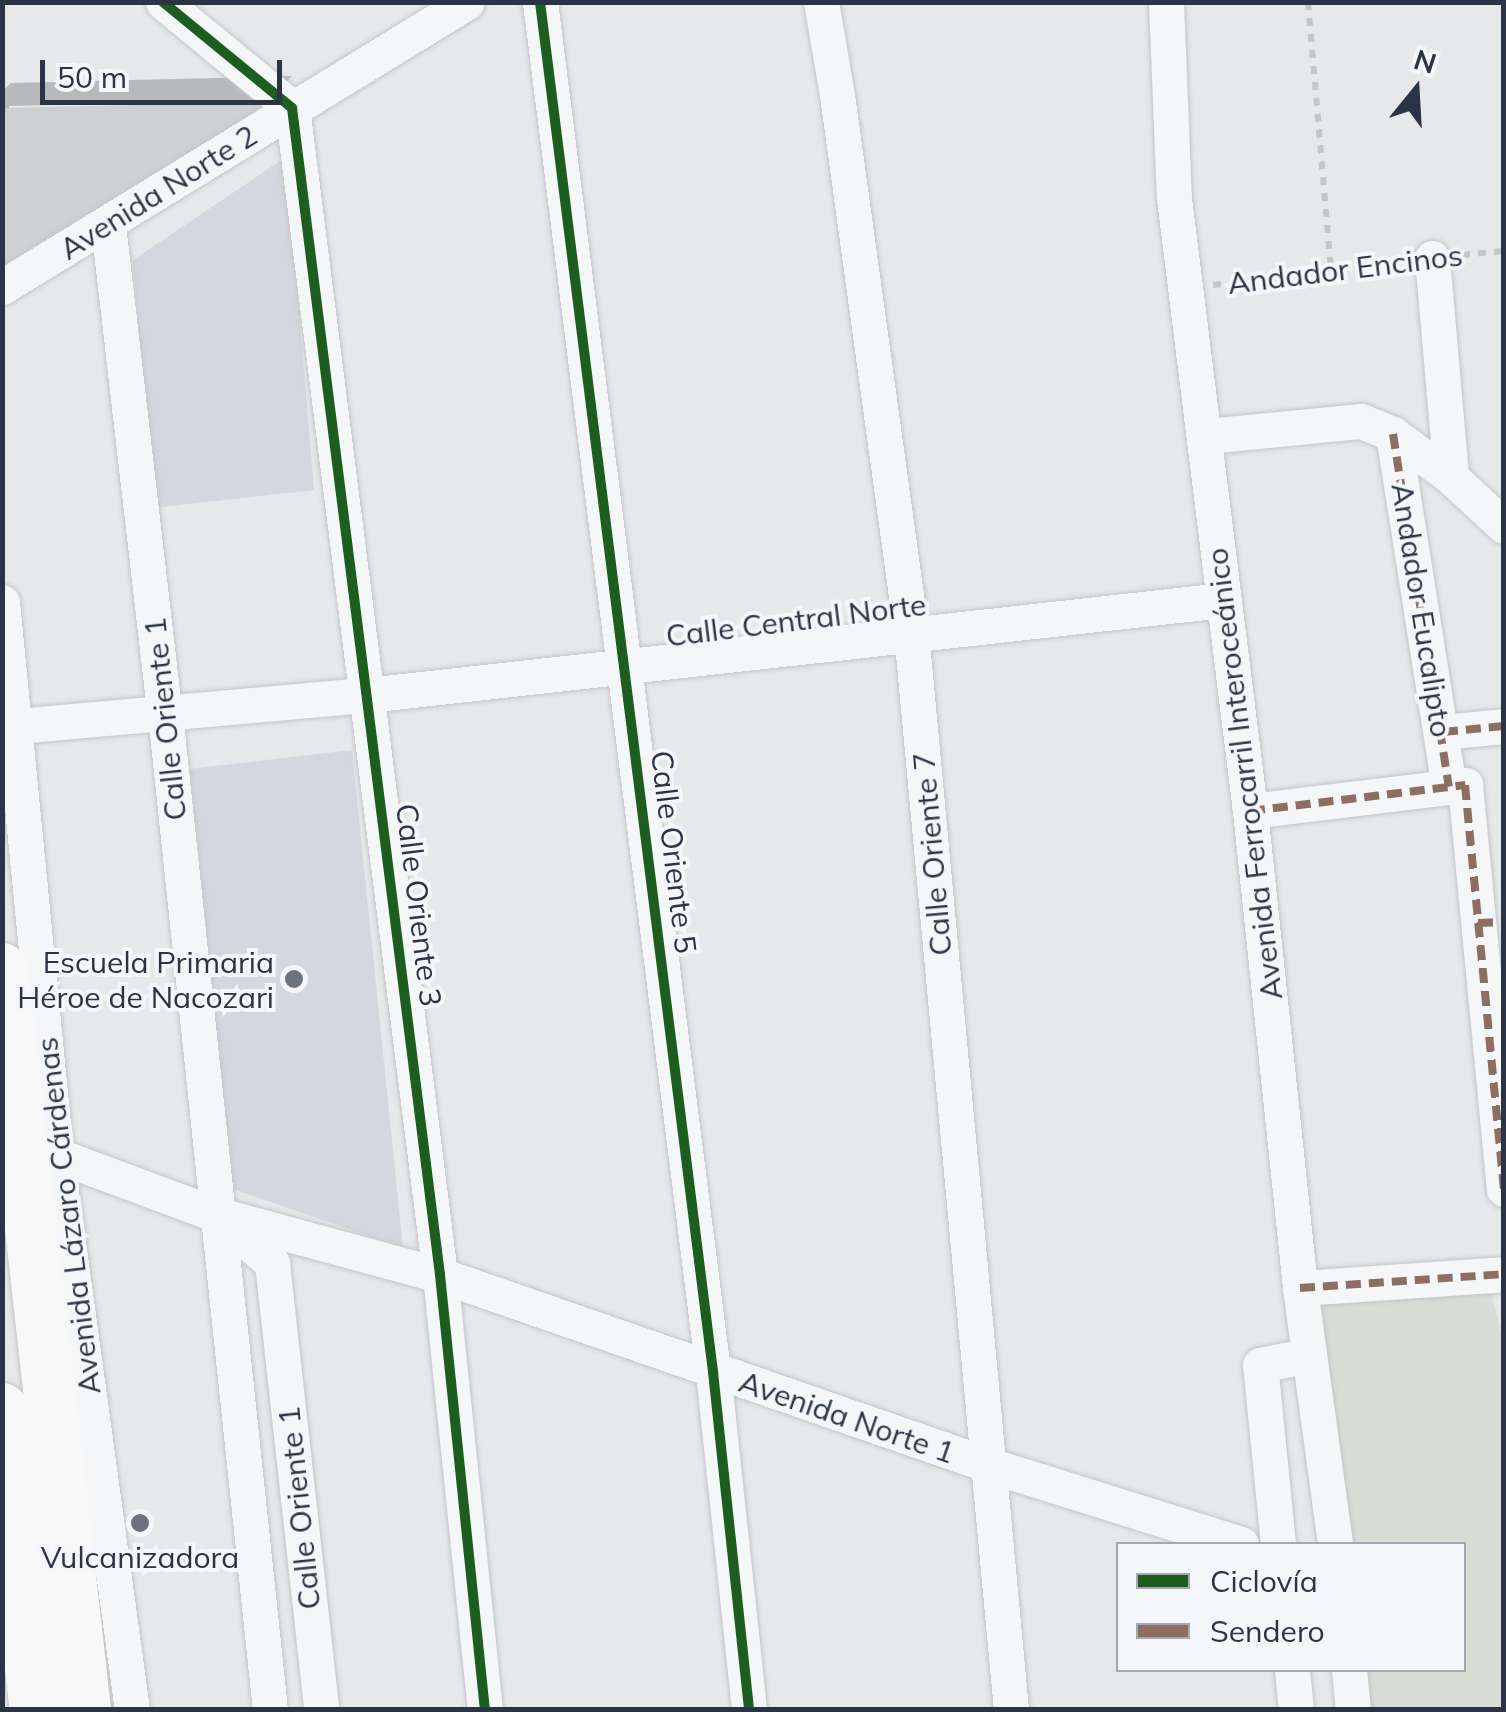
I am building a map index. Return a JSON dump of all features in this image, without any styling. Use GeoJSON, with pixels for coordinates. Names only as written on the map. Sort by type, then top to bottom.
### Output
{"type":"FeatureCollection","features":[{"type":"Feature","properties":{"kind":"highway","name":"Avenida Lázaro Cárdenas"},"geometry":{"type":"LineString","coordinates":[[2,969],[84,1710]]}},
{"type":"Feature","properties":{"kind":"highway"},"geometry":{"type":"LineString","coordinates":[[2,1408],[36,1710]]}},
{"type":"Feature","properties":{"kind":"street"},"geometry":{"type":"LineString","coordinates":[[163,2],[292,108]]}},
{"type":"Feature","properties":{"kind":"street","name":"Avenida Norte 2"},"geometry":{"type":"LineString","coordinates":[[2,288],[467,2]]}},
{"type":"Feature","properties":{"kind":"street","name":"Calle Oriente 5"},"geometry":{"type":"LineString","coordinates":[[540,2],[713,1372],[750,1710]]}},
{"type":"Feature","properties":{"kind":"street","name":"Calle Oriente 7"},"geometry":{"type":"LineString","coordinates":[[820,2],[838,94],[911,632],[1011,1710]]}},
{"type":"Feature","properties":{"kind":"street","name":"Avenida Ferrocarril Interoceánico"},"geometry":{"type":"LineString","coordinates":[[1166,2],[1174,198],[1207,436],[1300,1288],[1335,1542]]}},
{"type":"Feature","properties":{"kind":"street","name":"Calle Oriente 3"},"geometry":{"type":"LineString","coordinates":[[292,108],[440,1275],[486,1710]]}},
{"type":"Feature","properties":{"kind":"street","name":"Calle Oriente 1"},"geometry":{"type":"LineString","coordinates":[[108,224],[166,714],[215,1214],[270,1710]]}},
{"type":"Feature","properties":{"kind":"street"},"geometry":{"type":"LineString","coordinates":[[1432,258],[1451,477]]}},
{"type":"Feature","properties":{"kind":"street"},"geometry":{"type":"LineString","coordinates":[[1207,436],[1362,420],[1393,434],[1451,477],[1504,526]]}},
{"type":"Feature","properties":{"kind":"street","name":"Andador Eucalipto"},"geometry":{"type":"LineString","coordinates":[[1393,434],[1443,732],[1491,923],[1504,1189]]}},
{"type":"Feature","properties":{"kind":"street","name":"Calle Central Norte"},"geometry":{"type":"LineString","coordinates":[[17,726],[367,695],[1222,600]]}},
{"type":"Feature","properties":{"kind":"street","name":"Avenida Lázaro Cárdenas"},"geometry":{"type":"LineString","coordinates":[[2,602],[56,1155],[132,1710]]}},
{"type":"Feature","properties":{"kind":"street"},"geometry":{"type":"LineString","coordinates":[[1443,732],[1504,726]]}},
{"type":"Feature","properties":{"kind":"street"},"geometry":{"type":"LineString","coordinates":[[1250,810],[1457,786]]}},
{"type":"Feature","properties":{"kind":"street","name":"Avenida Norte 1"},"geometry":{"type":"LineString","coordinates":[[56,1155],[215,1214],[440,1275],[988,1465],[1235,1542]]}},
{"type":"Feature","properties":{"kind":"street","name":"Calle Oriente 1"},"geometry":{"type":"LineString","coordinates":[[215,1214],[272,1263],[321,1710]]}},
{"type":"Feature","properties":{"kind":"street"},"geometry":{"type":"LineString","coordinates":[[1300,1288],[1504,1274]]}},
{"type":"Feature","properties":{"kind":"street"},"geometry":{"type":"LineString","coordinates":[[1278,1542],[1260,1365],[1309,1355]]}},
{"type":"Feature","properties":{"kind":"street"},"geometry":{"type":"LineString","coordinates":[[1292,1672],[1296,1710]]}},
{"type":"Feature","properties":{"kind":"street"},"geometry":{"type":"LineString","coordinates":[[1349,1672],[1353,1710]]}},
{"type":"Feature","properties":{"kind":"path"},"geometry":{"type":"LineString","coordinates":[[1308,2],[1331,269]]}},
{"type":"Feature","properties":{"kind":"shaded area"},"geometry":{"type":"Polygon","coordinates":[[[286,157],[314,490],[153,508],[133,260],[286,157]]]}},
{"type":"Feature","properties":{"kind":"shaded area","name":"Escuela Primaria Héroe de Nacozari"},"geometry":{"type":"Polygon","coordinates":[[[352,750],[403,1248],[233,1189],[190,769],[352,750]]]}},
{"type":"Feature","properties":{"kind":"shaded area"},"geometry":{"type":"Polygon","coordinates":[[[1491,1289],[1504,1346],[1503,1709],[1362,1709],[1357,1672],[1466,1672],[1466,1542],[1343,1542],[1315,1298],[1491,1289]]]}},
{"type":"Feature","properties":{"kind":"building"},"geometry":{"type":"Polygon","coordinates":[[[270,102],[2,274],[2,108],[270,102]]]}},
{"type":"Feature","properties":{"kind":"marked path"},"geometry":{"type":"LineString","coordinates":[[1393,434],[1449,787]]}},
{"type":"Feature","properties":{"kind":"marked path"},"geometry":{"type":"LineString","coordinates":[[1443,732],[1504,726]]}},
{"type":"Feature","properties":{"kind":"marked path"},"geometry":{"type":"LineString","coordinates":[[1250,811],[1465,785],[1504,1189]]}},
{"type":"Feature","properties":{"kind":"marked path"},"geometry":{"type":"LineString","coordinates":[[1478,923],[1504,922]]}},
{"type":"Feature","properties":{"kind":"marked path"},"geometry":{"type":"LineString","coordinates":[[1300,1288],[1504,1274]]}},
{"type":"Feature","properties":{"kind":"cycle path"},"geometry":{"type":"LineString","coordinates":[[163,2],[292,108],[440,1275],[485,1710]]}},
{"type":"Feature","properties":{"kind":"cycle path"},"geometry":{"type":"LineString","coordinates":[[540,2],[713,1372],[749,1710]]}},
{"type":"Feature","properties":{"kind":"place","name":"Escuela Primaria Héroe de Nacozari"},"geometry":{"type":"Point","coordinates":[294,979]}},
{"type":"Feature","properties":{"kind":"place","name":"Vulcanizadora"},"geometry":{"type":"Point","coordinates":[140,1523]}}]}
